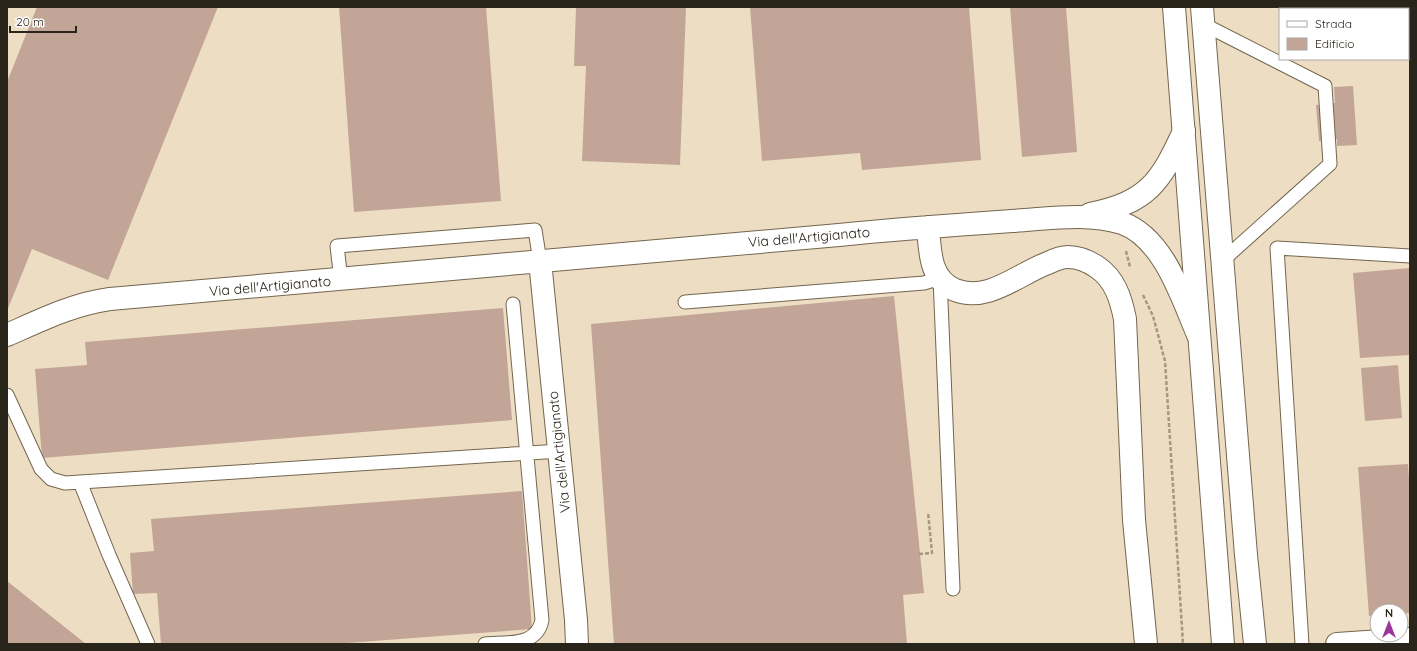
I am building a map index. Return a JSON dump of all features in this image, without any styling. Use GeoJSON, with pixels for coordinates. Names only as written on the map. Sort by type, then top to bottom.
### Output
{"type":"FeatureCollection","features":[{"type":"Feature","properties":{"kind":"street"},"geometry":{"type":"LineString","coordinates":[[1174,7],[1198,336],[1223,644]]}},
{"type":"Feature","properties":{"kind":"street"},"geometry":{"type":"LineString","coordinates":[[1203,15],[1245,547],[1255,644]]}},
{"type":"Feature","properties":{"kind":"street","name":"Via dell'Artigianato"},"geometry":{"type":"LineString","coordinates":[[1078,217],[1112,209],[1135,200],[1145,193],[1161,176],[1184,131]]}},
{"type":"Feature","properties":{"kind":"street","name":"Via dell'Artigianato"},"geometry":{"type":"LineString","coordinates":[[7,335],[60,311],[103,300],[341,280],[928,226],[1078,217],[1110,220],[1131,227],[1146,239],[1166,265],[1198,336]]}},
{"type":"Feature","properties":{"kind":"street"},"geometry":{"type":"LineString","coordinates":[[928,226],[930,256],[934,270],[950,288],[966,294],[984,293],[1016,279],[1032,269],[1068,257],[1086,260],[1100,270],[1113,284],[1122,302],[1125,319],[1134,520],[1146,644]]}},
{"type":"Feature","properties":{"kind":"street","name":"Via dell'Artigianato"},"geometry":{"type":"LineString","coordinates":[[540,261],[560,451],[577,644]]}},
{"type":"Feature","properties":{"kind":"street"},"geometry":{"type":"LineString","coordinates":[[1337,644],[1410,639]]}},
{"type":"Feature","properties":{"kind":"lane"},"geometry":{"type":"LineString","coordinates":[[1203,15],[1279,59]]}},
{"type":"Feature","properties":{"kind":"lane"},"geometry":{"type":"LineString","coordinates":[[1222,261],[1330,164],[1325,86],[1280,60]]}},
{"type":"Feature","properties":{"kind":"lane"},"geometry":{"type":"LineString","coordinates":[[341,280],[337,246],[535,230],[540,261]]}},
{"type":"Feature","properties":{"kind":"lane"},"geometry":{"type":"LineString","coordinates":[[1302,644],[1277,248],[1410,256]]}},
{"type":"Feature","properties":{"kind":"lane"},"geometry":{"type":"LineString","coordinates":[[685,302],[924,283],[940,278],[953,589]]}},
{"type":"Feature","properties":{"kind":"lane"},"geometry":{"type":"LineString","coordinates":[[485,644],[527,640],[537,634],[541,627],[542,615],[513,304]]}},
{"type":"Feature","properties":{"kind":"lane"},"geometry":{"type":"LineString","coordinates":[[7,395],[41,469],[51,479],[57,481],[80,482],[560,451]]}},
{"type":"Feature","properties":{"kind":"lane"},"geometry":{"type":"LineString","coordinates":[[80,482],[109,555],[148,644]]}},
{"type":"Feature","properties":{"kind":"path"},"geometry":{"type":"LineString","coordinates":[[1131,227],[1125,245],[1127,260],[1134,274]]}},
{"type":"Feature","properties":{"kind":"path"},"geometry":{"type":"LineString","coordinates":[[1140,288],[1153,316],[1165,361],[1183,644]]}},
{"type":"Feature","properties":{"kind":"path"},"geometry":{"type":"LineString","coordinates":[[919,554],[932,553],[928,512]]}},
{"type":"Feature","properties":{"kind":"building"},"geometry":{"type":"Polygon","coordinates":[[[37,7],[218,7],[108,280],[32,249],[7,311],[7,82],[37,7]]]}},
{"type":"Feature","properties":{"kind":"building"},"geometry":{"type":"Polygon","coordinates":[[[339,7],[486,7],[501,201],[354,212],[339,7]]]}},
{"type":"Feature","properties":{"kind":"building"},"geometry":{"type":"Polygon","coordinates":[[[576,7],[686,7],[680,165],[582,161],[586,66],[574,66],[576,7]]]}},
{"type":"Feature","properties":{"kind":"building"},"geometry":{"type":"Polygon","coordinates":[[[750,7],[969,7],[981,160],[862,170],[860,153],[762,161],[750,7]]]}},
{"type":"Feature","properties":{"kind":"building"},"geometry":{"type":"Polygon","coordinates":[[[1010,7],[1066,7],[1077,152],[1022,157],[1010,7]]]}},
{"type":"Feature","properties":{"kind":"building"},"geometry":{"type":"Polygon","coordinates":[[[1410,7],[1410,11],[1409,8],[1370,8],[1410,7]]]}},
{"type":"Feature","properties":{"kind":"building"},"geometry":{"type":"Polygon","coordinates":[[[1353,86],[1357,145],[1337,146],[1337,139],[1319,141],[1316,105],[1335,103],[1334,87],[1353,86]]]}},
{"type":"Feature","properties":{"kind":"building"},"geometry":{"type":"Polygon","coordinates":[[[1410,268],[1410,355],[1360,358],[1353,273],[1410,268]]]}},
{"type":"Feature","properties":{"kind":"building"},"geometry":{"type":"Polygon","coordinates":[[[894,296],[924,593],[903,595],[907,644],[614,644],[591,324],[894,296]]]}},
{"type":"Feature","properties":{"kind":"building"},"geometry":{"type":"Polygon","coordinates":[[[503,308],[512,420],[42,458],[35,369],[87,365],[85,342],[503,308]]]}},
{"type":"Feature","properties":{"kind":"building"},"geometry":{"type":"Polygon","coordinates":[[[1398,365],[1402,418],[1365,421],[1361,368],[1398,365]]]}},
{"type":"Feature","properties":{"kind":"building"},"geometry":{"type":"Polygon","coordinates":[[[1408,464],[1410,491],[1410,613],[1409,603],[1369,603],[1369,616],[1358,467],[1408,464]]]}},
{"type":"Feature","properties":{"kind":"building"},"geometry":{"type":"Polygon","coordinates":[[[522,491],[532,629],[334,644],[161,644],[157,593],[133,594],[130,553],[154,551],[151,519],[522,491]]]}},
{"type":"Feature","properties":{"kind":"building"},"geometry":{"type":"Polygon","coordinates":[[[7,581],[86,644],[7,644],[7,581]]]}}]}
